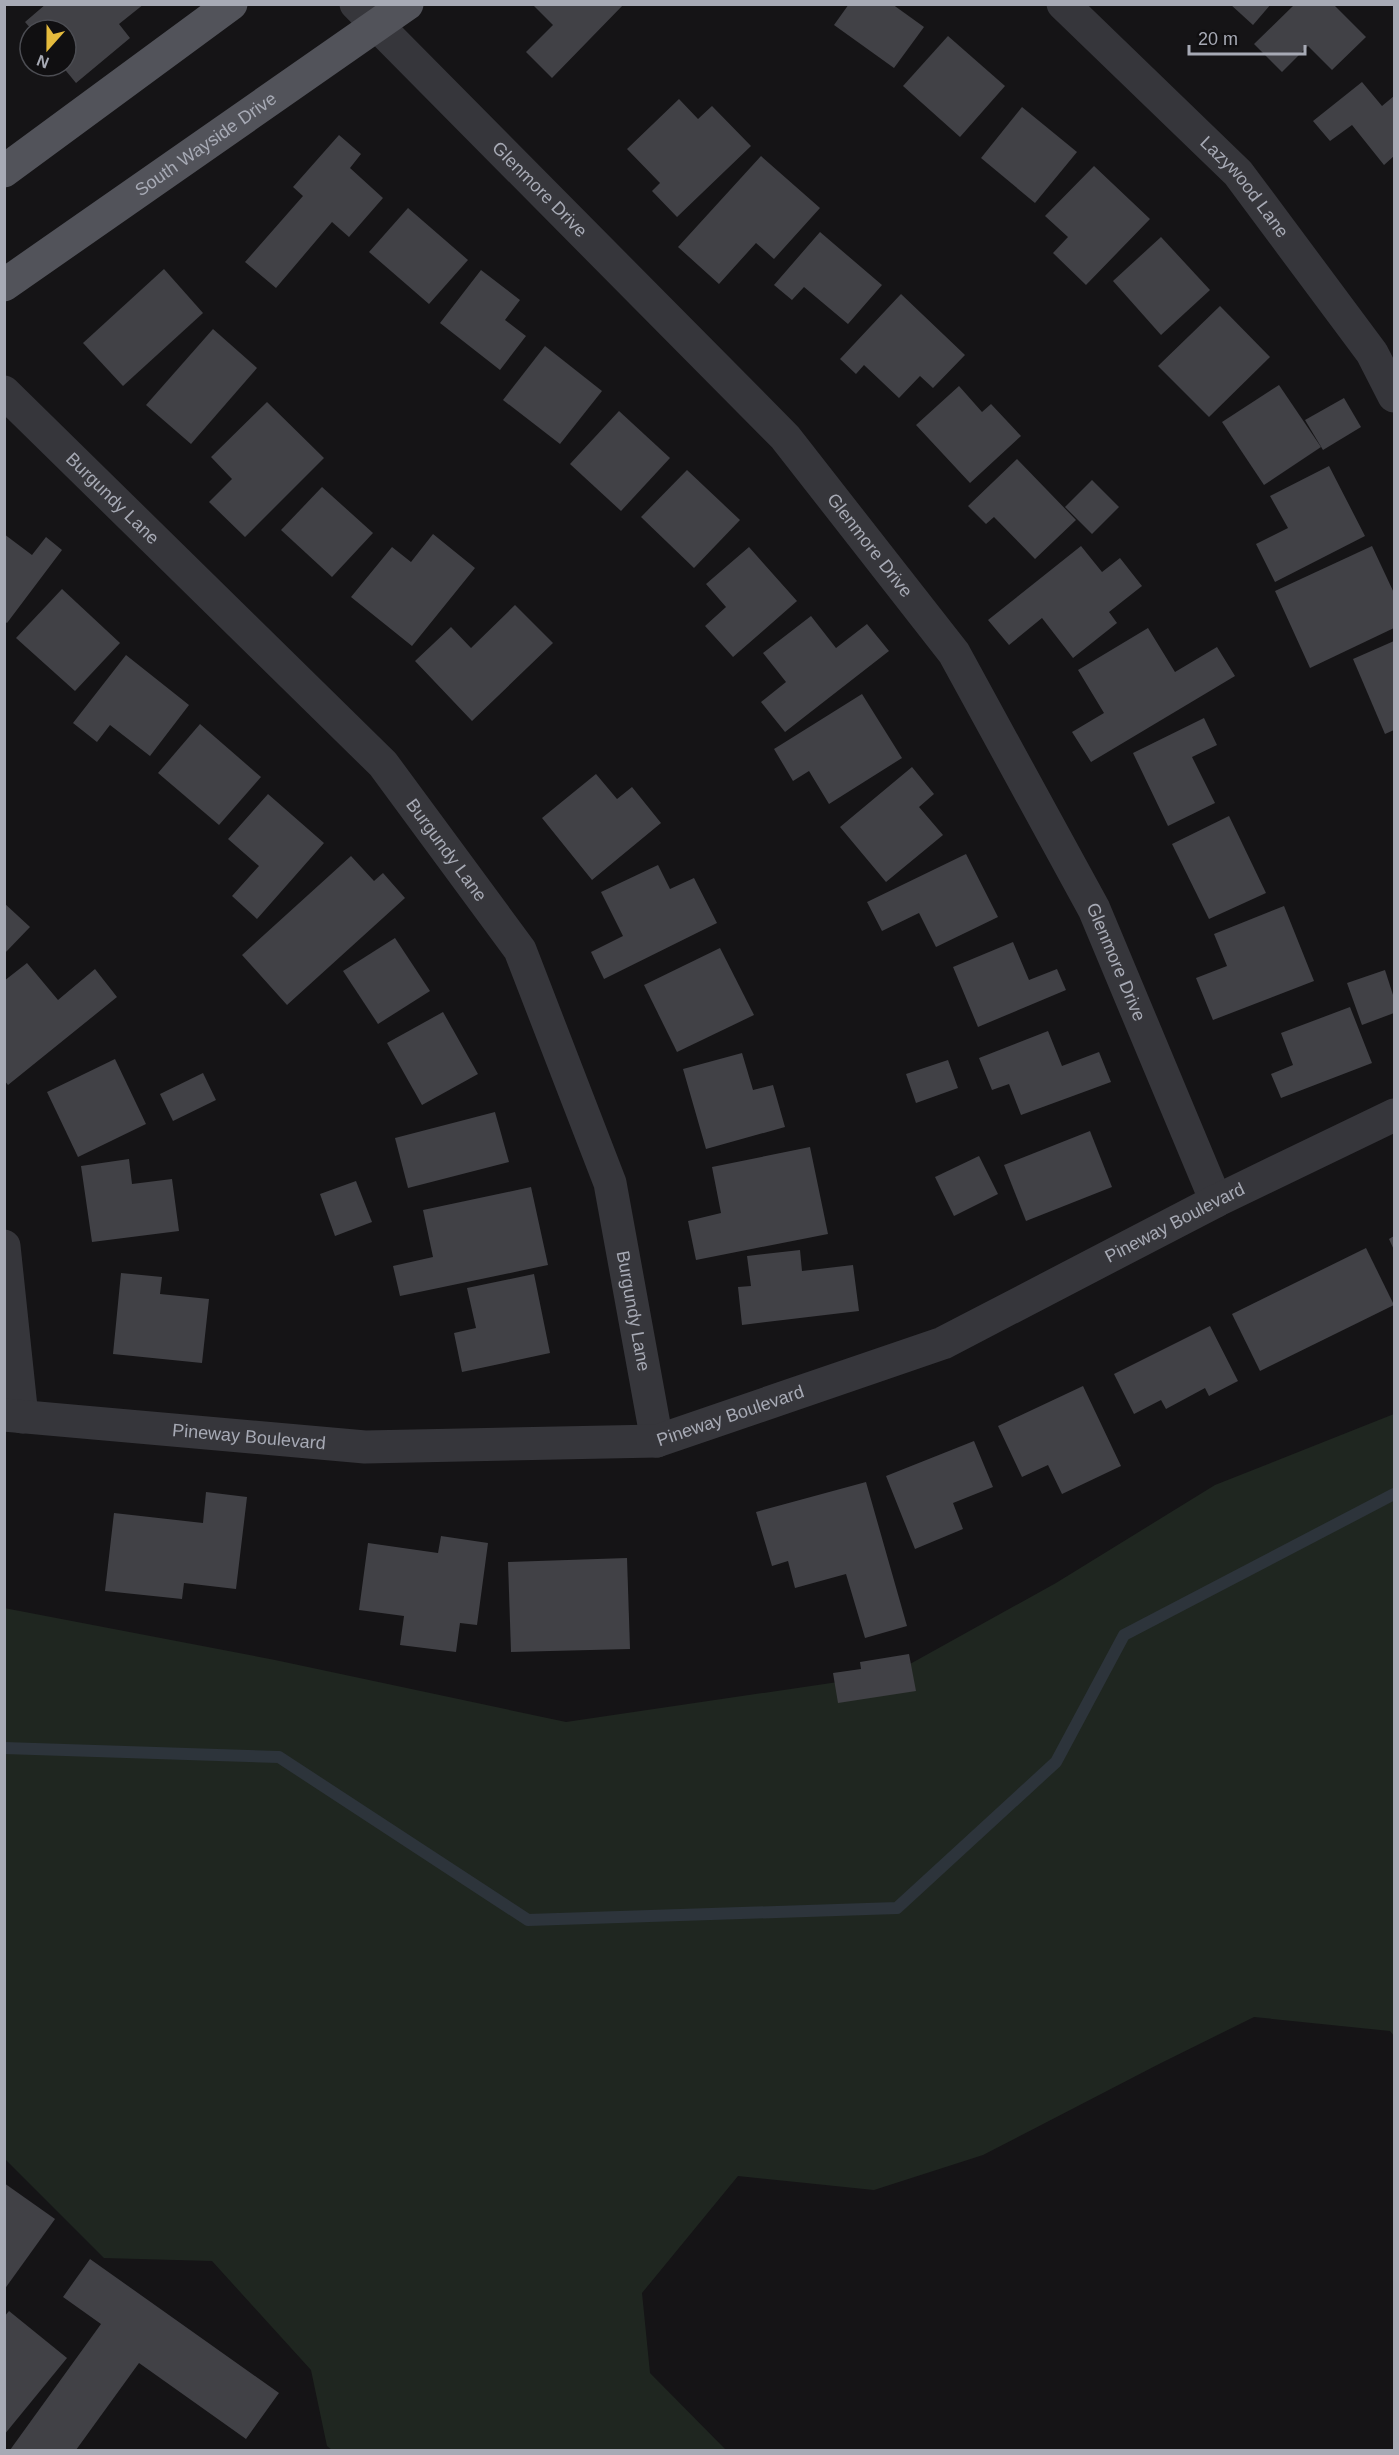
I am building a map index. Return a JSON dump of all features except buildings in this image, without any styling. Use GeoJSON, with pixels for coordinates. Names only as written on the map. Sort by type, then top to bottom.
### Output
{"type":"FeatureCollection","features":[{"type":"Feature","properties":{"kind":"main road"},"geometry":{"type":"LineString","coordinates":[[4,171],[231,4]]}},
{"type":"Feature","properties":{"kind":"main road","name":"South Wayside Drive"},"geometry":{"type":"LineString","coordinates":[[4,285],[367,16],[407,4]]}},
{"type":"Feature","properties":{"kind":"street","name":"Lazywood Lane"},"geometry":{"type":"LineString","coordinates":[[1063,4],[1238,173],[1372,353],[1395,396]]}},
{"type":"Feature","properties":{"kind":"street","name":"Glenmore Drive"},"geometry":{"type":"LineString","coordinates":[[367,16],[785,437],[954,653],[1094,909],[1216,1201]]}},
{"type":"Feature","properties":{"kind":"street","name":"Burgundy Lane"},"geometry":{"type":"LineString","coordinates":[[4,392],[383,764],[520,950],[610,1183],[657,1441]]}},
{"type":"Feature","properties":{"kind":"street","name":"Pineway Boulevard"},"geometry":{"type":"LineString","coordinates":[[13,1416],[366,1447],[657,1441],[943,1343],[1216,1201],[1395,1115]]}},
{"type":"Feature","properties":{"kind":"street"},"geometry":{"type":"LineString","coordinates":[[4,1246],[13,1416]]}},
{"type":"Feature","properties":{"kind":"shaded area"},"geometry":{"type":"Polygon","coordinates":[[[1394,1414],[1394,2036],[1390,2031],[1254,2017],[983,2155],[874,2190],[738,2176],[642,2293],[650,2373],[726,2450],[332,2450],[327,2446],[311,2370],[212,2261],[104,2258],[5,2159],[4,1608],[275,1660],[566,1722],[892,1674],[1056,1583],[1215,1485],[1394,1414]]]}},
{"type":"Feature","properties":{"kind":"waterway"},"geometry":{"type":"LineString","coordinates":[[4,1748],[279,1757],[528,1920],[897,1908],[1056,1762],[1124,1635],[1394,1494]]}}]}
